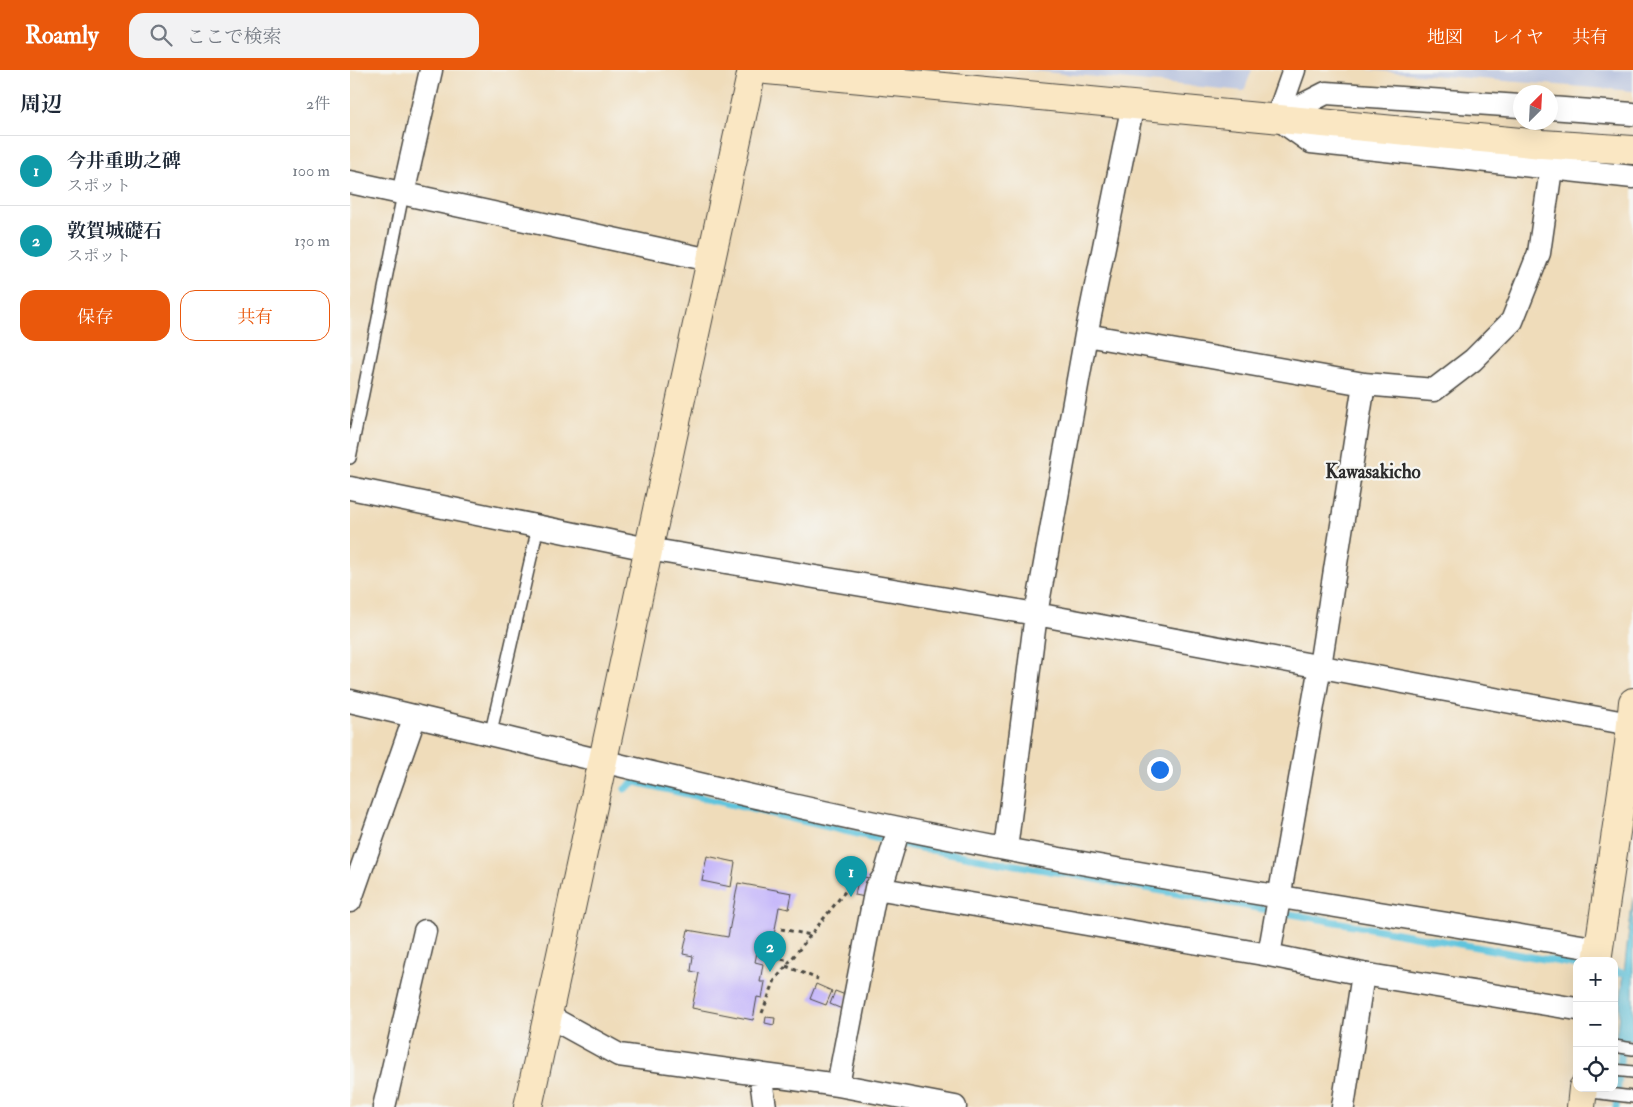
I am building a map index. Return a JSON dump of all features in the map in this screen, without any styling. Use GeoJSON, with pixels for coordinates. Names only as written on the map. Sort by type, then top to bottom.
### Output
{"type":"FeatureCollection","features":[{"type":"Feature","properties":{"kind":"street"},"geometry":{"type":"LineString","coordinates":[[403,194],[431,70]]}},
{"type":"Feature","properties":{"kind":"street"},"geometry":{"type":"LineString","coordinates":[[528,1107],[752,70]]}},
{"type":"Feature","properties":{"kind":"street"},"geometry":{"type":"LineString","coordinates":[[767,70],[1542,144],[1633,150]]}},
{"type":"Feature","properties":{"kind":"street"},"geometry":{"type":"LineString","coordinates":[[1277,118],[1294,70]]}},
{"type":"Feature","properties":{"kind":"street"},"geometry":{"type":"LineString","coordinates":[[1277,118],[1326,93],[1513,106]]}},
{"type":"Feature","properties":{"kind":"street"},"geometry":{"type":"LineString","coordinates":[[1006,850],[1036,614],[1086,335],[1133,104]]}},
{"type":"Feature","properties":{"kind":"street"},"geometry":{"type":"LineString","coordinates":[[1558,109],[1633,114]]}},
{"type":"Feature","properties":{"kind":"street"},"geometry":{"type":"LineString","coordinates":[[1277,118],[1311,142],[1633,177]]}},
{"type":"Feature","properties":{"kind":"street"},"geometry":{"type":"LineString","coordinates":[[1086,335],[1364,384],[1434,390],[1473,360],[1512,321],[1539,253],[1551,169]]}},
{"type":"Feature","properties":{"kind":"street"},"geometry":{"type":"LineString","coordinates":[[350,182],[710,260]]}},
{"type":"Feature","properties":{"kind":"street"},"geometry":{"type":"LineString","coordinates":[[1269,955],[1320,666],[1364,384]]}},
{"type":"Feature","properties":{"kind":"street"},"geometry":{"type":"LineString","coordinates":[[350,489],[648,549],[1036,614],[1320,666],[1631,729],[1598,955],[1280,897],[1006,850],[604,762],[350,701]]}},
{"type":"Feature","properties":{"kind":"street"},"geometry":{"type":"LineString","coordinates":[[350,901],[358,849],[415,716]]}},
{"type":"Feature","properties":{"kind":"street"},"geometry":{"type":"LineString","coordinates":[[867,886],[885,876],[899,828]]}},
{"type":"Feature","properties":{"kind":"street"},"geometry":{"type":"LineString","coordinates":[[867,886],[1269,955],[1363,974],[1573,1008]]}},
{"type":"Feature","properties":{"kind":"street"},"geometry":{"type":"LineString","coordinates":[[838,1085],[867,886]]}},
{"type":"Feature","properties":{"kind":"street"},"geometry":{"type":"LineString","coordinates":[[384,1107],[425,932]]}},
{"type":"Feature","properties":{"kind":"street"},"geometry":{"type":"LineString","coordinates":[[1343,1107],[1363,974]]}},
{"type":"Feature","properties":{"kind":"street"},"geometry":{"type":"LineString","coordinates":[[548,1016],[619,1054],[838,1085],[955,1107]]}},
{"type":"Feature","properties":{"kind":"street"},"geometry":{"type":"LineString","coordinates":[[760,1074],[765,1107]]}},
{"type":"Feature","properties":{"kind":"lane"},"geometry":{"type":"LineString","coordinates":[[350,458],[403,194]]}},
{"type":"Feature","properties":{"kind":"lane"},"geometry":{"type":"LineString","coordinates":[[490,736],[538,527]]}},
{"type":"Feature","properties":{"kind":"lane"},"geometry":{"type":"LineString","coordinates":[[1618,1047],[1633,1049]]}},
{"type":"Feature","properties":{"kind":"lane"},"geometry":{"type":"LineString","coordinates":[[1582,1095],[1610,1094],[1630,1097]]}},
{"type":"Feature","properties":{"kind":"path"},"geometry":{"type":"LineString","coordinates":[[762,1013],[769,998],[770,988],[851,884],[867,886]]}},
{"type":"Feature","properties":{"kind":"path"},"geometry":{"type":"LineString","coordinates":[[781,929],[811,935]]}},
{"type":"Feature","properties":{"kind":"path"},"geometry":{"type":"LineString","coordinates":[[766,956],[790,961]]}},
{"type":"Feature","properties":{"kind":"path"},"geometry":{"type":"LineString","coordinates":[[786,966],[818,979]]}},
{"type":"Feature","properties":{"kind":"shaded area"},"geometry":{"type":"Polygon","coordinates":[[[1023,70],[1252,70],[1244,91],[1023,70]]]}},
{"type":"Feature","properties":{"kind":"shaded area"},"geometry":{"type":"Polygon","coordinates":[[[1367,70],[1633,70],[1633,91],[1367,70]]]}},
{"type":"Feature","properties":{"kind":"water"},"geometry":{"type":"Polygon","coordinates":[[[1633,897],[1633,1040],[1618,1039],[1618,1022],[1633,897]]]}},
{"type":"Feature","properties":{"kind":"building"},"geometry":{"type":"Polygon","coordinates":[[[707,856],[735,862],[731,887],[702,881],[707,856]]]}},
{"type":"Feature","properties":{"kind":"building"},"geometry":{"type":"Polygon","coordinates":[[[859,876],[869,878],[865,897],[855,895],[859,876]]]}},
{"type":"Feature","properties":{"kind":"building"},"geometry":{"type":"Polygon","coordinates":[[[738,883],[792,893],[789,909],[779,907],[772,946],[759,943],[755,962],[763,964],[760,982],[765,982],[762,998],[757,997],[753,1020],[692,1008],[699,973],[691,971],[693,956],[683,954],[688,930],[728,937],[738,883]]]}},
{"type":"Feature","properties":{"kind":"building"},"geometry":{"type":"Polygon","coordinates":[[[816,984],[832,991],[826,1005],[810,999],[816,984]]]}},
{"type":"Feature","properties":{"kind":"building"},"geometry":{"type":"Polygon","coordinates":[[[835,991],[848,996],[842,1009],[830,1004],[835,991]]]}},
{"type":"Feature","properties":{"kind":"building"},"geometry":{"type":"Polygon","coordinates":[[[766,1017],[775,1018],[774,1025],[765,1023],[766,1017]]]}},
{"type":"Feature","properties":{"kind":"waterway"},"geometry":{"type":"LineString","coordinates":[[625,789],[635,782],[909,846],[1573,964]]}},
{"type":"Feature","properties":{"kind":"waterway"},"geometry":{"type":"LineString","coordinates":[[1618,972],[1623,973]]}},
{"type":"Feature","properties":{"kind":"waterway"},"geometry":{"type":"LineString","coordinates":[[1616,1107],[1622,1039]]}},
{"type":"Feature","properties":{"kind":"place","name":"今井重助之碑"},"geometry":{"type":"Point","coordinates":[851,897]}},
{"type":"Feature","properties":{"kind":"place","name":"敦賀城礎石"},"geometry":{"type":"Point","coordinates":[770,972]}},
{"type":"Feature","properties":{"kind":"district","name":"Kawasakicho"},"geometry":{"type":"Point","coordinates":[1373,472]}}]}
